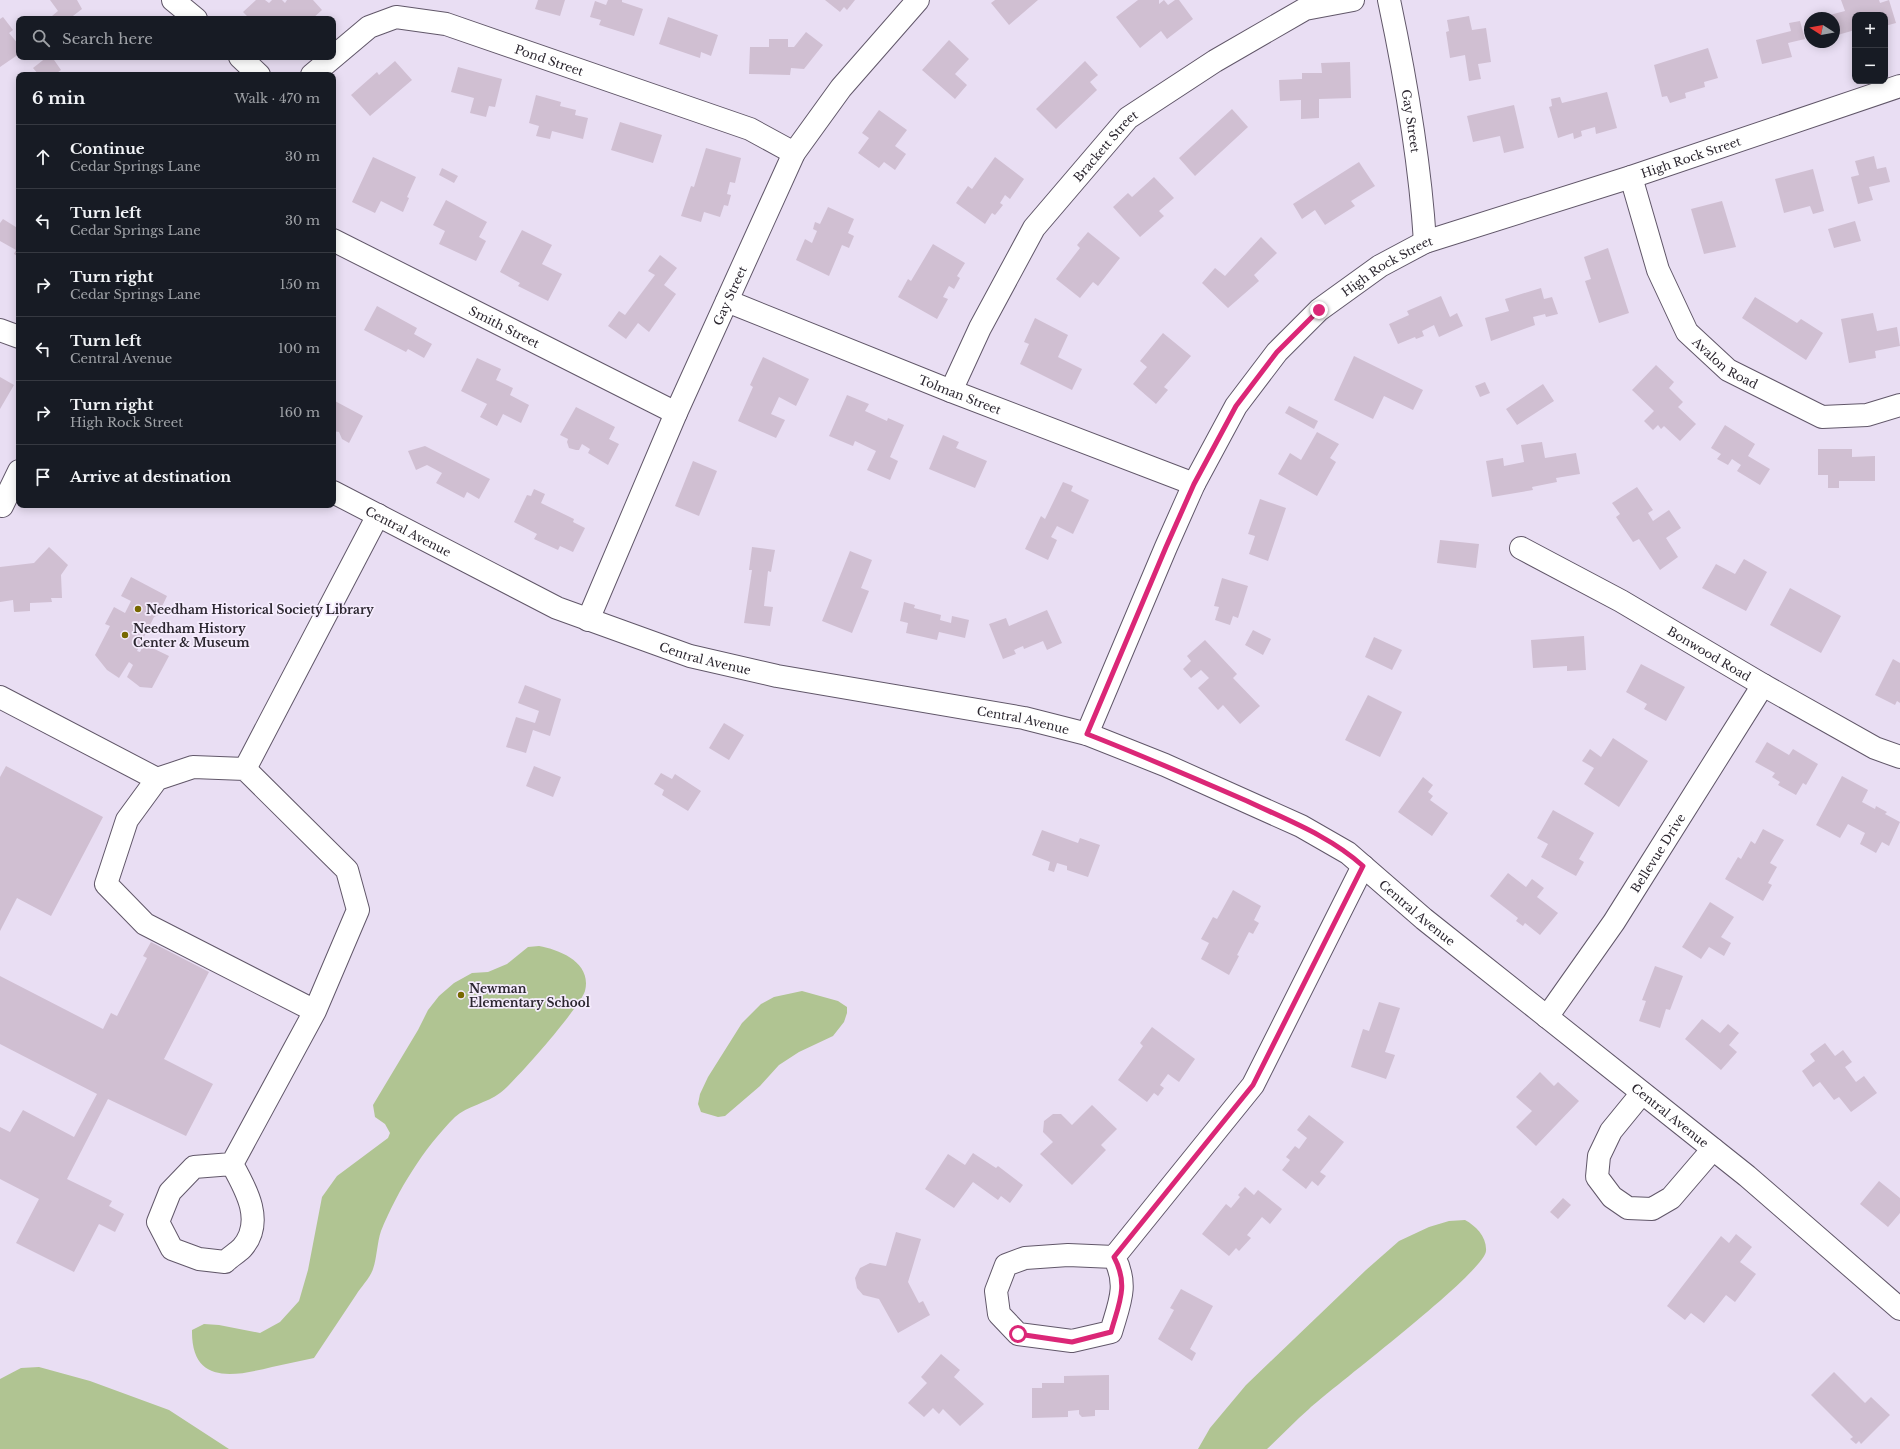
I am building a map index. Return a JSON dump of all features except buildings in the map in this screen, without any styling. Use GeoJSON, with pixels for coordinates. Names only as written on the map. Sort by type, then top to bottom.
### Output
{"type":"FeatureCollection","features":[{"type":"Feature","properties":{"kind":"street"},"geometry":{"type":"LineString","coordinates":[[173,0],[192,16]]}},
{"type":"Feature","properties":{"kind":"street","name":"Gay Street"},"geometry":{"type":"LineString","coordinates":[[588,620],[676,413],[794,153],[841,88],[918,0]]}},
{"type":"Feature","properties":{"kind":"street","name":"Brackett Street"},"geometry":{"type":"LineString","coordinates":[[951,391],[980,328],[1034,228],[1128,118],[1215,61],[1305,9],[1353,0]]}},
{"type":"Feature","properties":{"kind":"street","name":"Gay Street"},"geometry":{"type":"LineString","coordinates":[[1389,0],[1402,59],[1422,201],[1425,242]]}},
{"type":"Feature","properties":{"kind":"street","name":"Pond Street"},"geometry":{"type":"LineString","coordinates":[[336,55],[370,27],[396,17],[446,24],[750,129],[794,153]]}},
{"type":"Feature","properties":{"kind":"street"},"geometry":{"type":"LineString","coordinates":[[243,60],[256,72]]}},
{"type":"Feature","properties":{"kind":"street","name":"Pond Street"},"geometry":{"type":"LineString","coordinates":[[316,72],[330,60]]}},
{"type":"Feature","properties":{"kind":"street","name":"High Rock Street"},"geometry":{"type":"LineString","coordinates":[[1087,734],[1194,484],[1236,406],[1277,352],[1319,310],[1380,266],[1425,242],[1631,177],[1900,86]]}},
{"type":"Feature","properties":{"kind":"street","name":"Avalon Road"},"geometry":{"type":"LineString","coordinates":[[1631,177],[1658,270],[1687,332],[1728,370],[1822,417],[1867,416],[1900,405]]}},
{"type":"Feature","properties":{"kind":"street","name":"Smith Street"},"geometry":{"type":"LineString","coordinates":[[336,242],[676,413]]}},
{"type":"Feature","properties":{"kind":"street","name":"Tolman Street"},"geometry":{"type":"LineString","coordinates":[[727,301],[951,391],[1194,484]]}},
{"type":"Feature","properties":{"kind":"street"},"geometry":{"type":"LineString","coordinates":[[0,330],[16,336]]}},
{"type":"Feature","properties":{"kind":"street"},"geometry":{"type":"LineString","coordinates":[[2,506],[16,477]]}},
{"type":"Feature","properties":{"kind":"street","name":"Central Avenue"},"geometry":{"type":"LineString","coordinates":[[336,494],[536,598],[588,620],[690,656],[777,676],[1024,718],[1087,734],[1165,765],[1301,826],[1348,852],[1424,919],[1753,1181],[1900,1308]]}},
{"type":"Feature","properties":{"kind":"street"},"geometry":{"type":"LineString","coordinates":[[245,769],[378,516]]}},
{"type":"Feature","properties":{"kind":"street","name":"Bonwood Road"},"geometry":{"type":"LineString","coordinates":[[1521,548],[1621,601],[1763,685],[1875,748],[1900,757]]}},
{"type":"Feature","properties":{"kind":"street","name":"Bellevue Drive"},"geometry":{"type":"LineString","coordinates":[[1547,1017],[1614,922],[1763,685]]}},
{"type":"Feature","properties":{"kind":"street"},"geometry":{"type":"LineString","coordinates":[[0,697],[157,779]]}},
{"type":"Feature","properties":{"kind":"street"},"geometry":{"type":"LineString","coordinates":[[232,1164],[315,1011],[358,910],[347,870],[245,769],[193,767],[157,779],[127,820],[106,884],[145,924],[315,1011]]}},
{"type":"Feature","properties":{"kind":"street"},"geometry":{"type":"LineString","coordinates":[[1114,1257],[1253,1085],[1363,866]]}},
{"type":"Feature","properties":{"kind":"street"},"geometry":{"type":"LineString","coordinates":[[1642,1093],[1611,1131],[1600,1156],[1597,1177],[1612,1197],[1628,1208],[1652,1209],[1671,1198],[1713,1149]]}},
{"type":"Feature","properties":{"kind":"street"},"geometry":{"type":"LineString","coordinates":[[232,1164],[246,1189],[252,1208],[252,1228],[243,1247],[225,1262],[199,1259],[172,1250],[158,1222],[170,1192],[194,1167],[232,1164]]}},
{"type":"Feature","properties":{"kind":"street"},"geometry":{"type":"LineString","coordinates":[[1068,1255],[1114,1257],[1121,1270],[1122,1294],[1111,1332],[1072,1342],[1018,1334],[1000,1314],[996,1290],[1006,1264],[1024,1258],[1068,1255]]}},
{"type":"Feature","properties":{"kind":"green space"},"geometry":{"type":"Polygon","coordinates":[[[539,946],[565,955],[579,966],[584,973],[586,981],[585,991],[581,1000],[546,1044],[508,1086],[495,1096],[465,1110],[455,1117],[443,1129],[422,1156],[403,1185],[381,1231],[372,1272],[314,1358],[244,1373],[218,1373],[207,1369],[199,1361],[194,1348],[192,1330],[204,1324],[219,1325],[260,1333],[280,1322],[299,1301],[308,1270],[322,1197],[337,1176],[388,1138],[390,1133],[385,1124],[375,1117],[373,1105],[418,1030],[428,1010],[439,996],[454,983],[472,973],[488,972],[507,964],[528,947],[539,946]]]}},
{"type":"Feature","properties":{"kind":"green space"},"geometry":{"type":"Polygon","coordinates":[[[802,991],[838,1001],[847,1007],[844,1022],[833,1036],[799,1052],[779,1065],[760,1086],[725,1116],[718,1117],[701,1112],[698,1104],[700,1094],[708,1077],[742,1023],[761,1004],[774,997],[802,991]]]}},
{"type":"Feature","properties":{"kind":"green space"},"geometry":{"type":"Polygon","coordinates":[[[1465,1220],[1480,1232],[1485,1241],[1486,1251],[1479,1263],[1436,1305],[1298,1418],[1267,1449],[1198,1449],[1210,1428],[1246,1385],[1366,1270],[1399,1241],[1429,1227],[1449,1221],[1465,1220]]]}},
{"type":"Feature","properties":{"kind":"green space"},"geometry":{"type":"Polygon","coordinates":[[[39,1367],[90,1381],[169,1410],[229,1449],[0,1449],[0,1379],[21,1368],[39,1367]]]}},
{"type":"Feature","properties":{"kind":"place","name":"Needham Historical Society Library"},"geometry":{"type":"Point","coordinates":[138,609]}},
{"type":"Feature","properties":{"kind":"place","name":"Needham History Center & Museum"},"geometry":{"type":"Point","coordinates":[125,635]}},
{"type":"Feature","properties":{"kind":"place","name":"Newman Elementary School"},"geometry":{"type":"Point","coordinates":[461,995]}},
{"type":"Feature","properties":{"kind":"route"},"geometry":{"type":"LineString","coordinates":[[1018,1334],[1072,1342],[1111,1332],[1122,1294],[1121,1270],[1114,1257],[1253,1085],[1363,866],[1348,852],[1301,826],[1165,765],[1087,734],[1194,484],[1236,406],[1277,352],[1319,310]]}}]}
